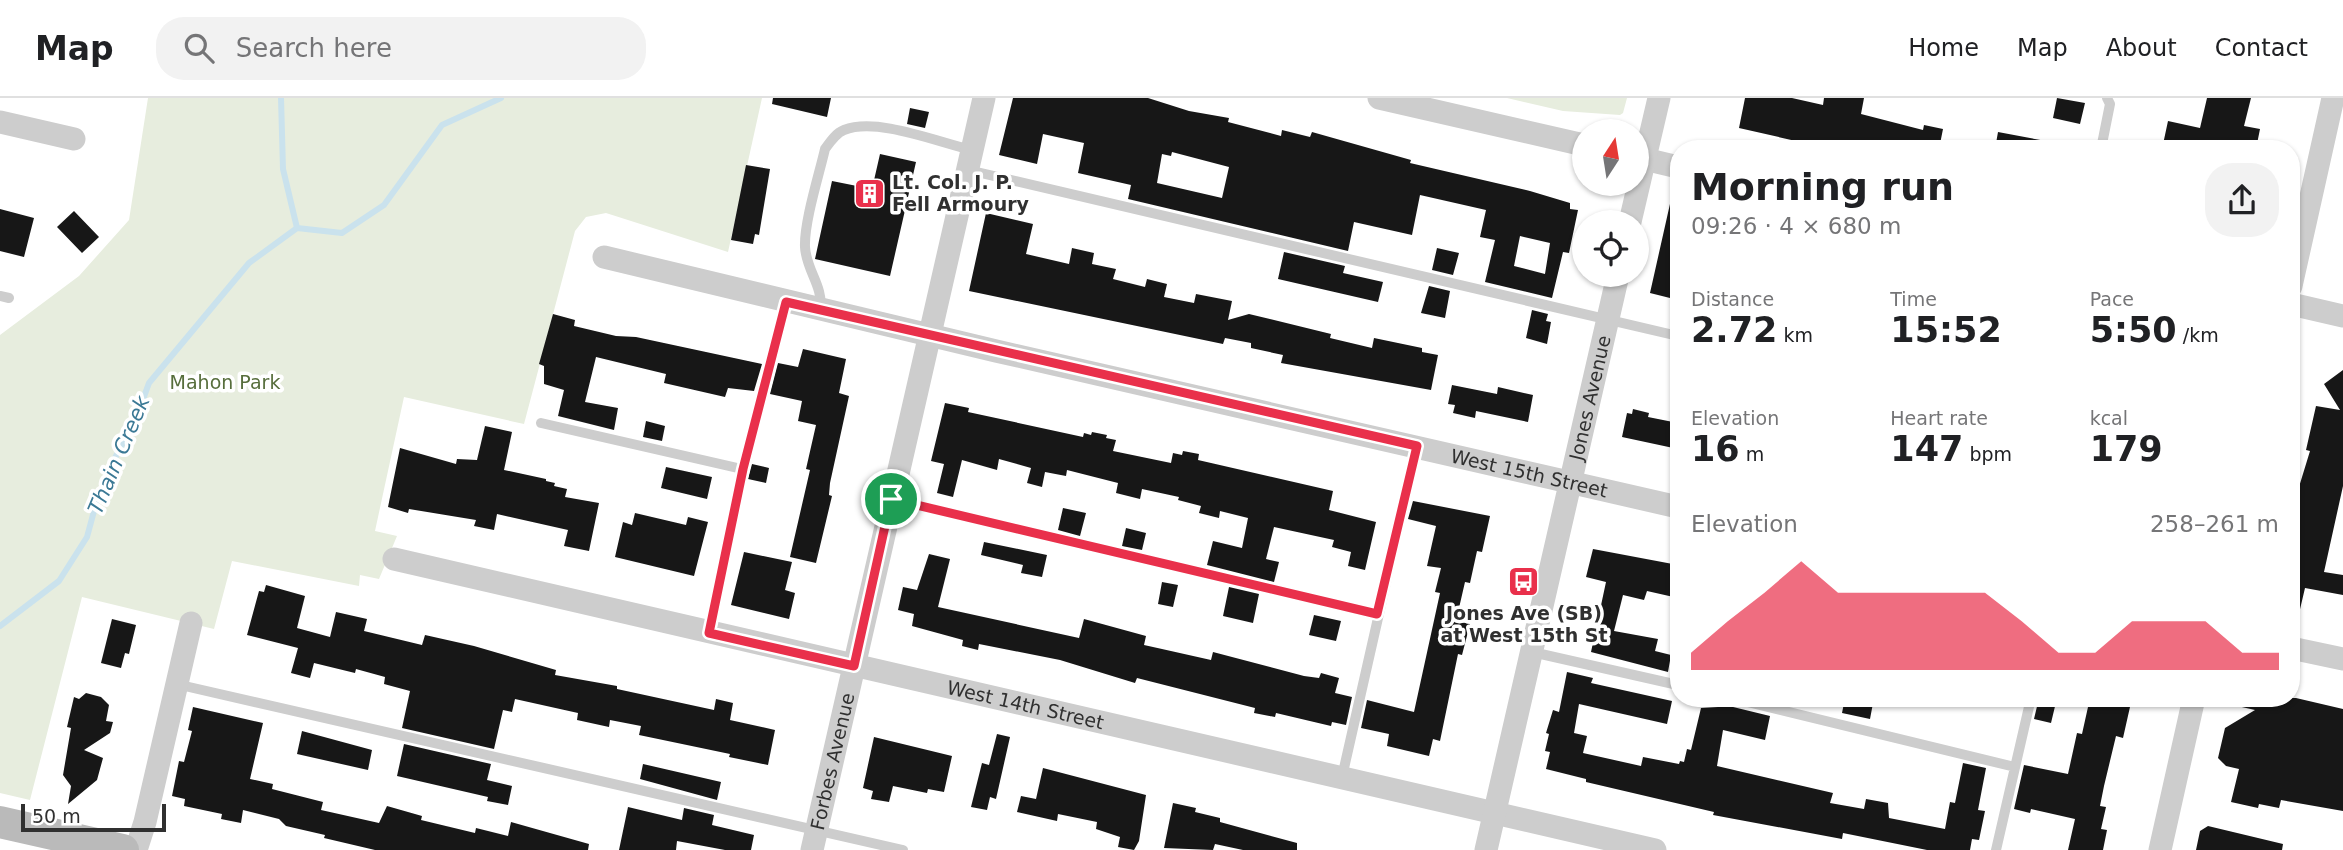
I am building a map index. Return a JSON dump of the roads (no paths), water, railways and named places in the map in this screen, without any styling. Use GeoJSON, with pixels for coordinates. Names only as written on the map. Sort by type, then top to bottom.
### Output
{"type":"FeatureCollection","features":[{"type":"Feature","properties":{"kind":"main road"},"geometry":{"type":"LineString","coordinates":[[0,822],[124,850]]}},
{"type":"Feature","properties":{"kind":"street","name":"Forbes Avenue"},"geometry":{"type":"LineString","coordinates":[[814,840],[984,98]]}},
{"type":"Feature","properties":{"kind":"street"},"geometry":{"type":"LineString","coordinates":[[1379,98],[1572,142]]}},
{"type":"Feature","properties":{"kind":"street"},"geometry":{"type":"LineString","coordinates":[[1649,131],[1659,98]]}},
{"type":"Feature","properties":{"kind":"street"},"geometry":{"type":"LineString","coordinates":[[2300,245],[2333,98]]}},
{"type":"Feature","properties":{"kind":"street"},"geometry":{"type":"LineString","coordinates":[[0,122],[74,139]]}},
{"type":"Feature","properties":{"kind":"street"},"geometry":{"type":"LineString","coordinates":[[1649,160],[1670,165]]}},
{"type":"Feature","properties":{"kind":"street","name":"West 15th Street"},"geometry":{"type":"LineString","coordinates":[[604,257],[786,302],[1670,505]]}},
{"type":"Feature","properties":{"kind":"street","name":"Jones Avenue"},"geometry":{"type":"LineString","coordinates":[[1486,850],[1615,287]]}},
{"type":"Feature","properties":{"kind":"street"},"geometry":{"type":"LineString","coordinates":[[2300,306],[2343,316]]}},
{"type":"Feature","properties":{"kind":"street","name":"West 14th Street"},"geometry":{"type":"LineString","coordinates":[[394,559],[1655,850]]}},
{"type":"Feature","properties":{"kind":"street"},"geometry":{"type":"LineString","coordinates":[[136,850],[145,822],[191,624]]}},
{"type":"Feature","properties":{"kind":"street"},"geometry":{"type":"LineString","coordinates":[[2300,650],[2343,659]]}},
{"type":"Feature","properties":{"kind":"street"},"geometry":{"type":"LineString","coordinates":[[2160,850],[2192,707]]}},
{"type":"Feature","properties":{"kind":"lane"},"geometry":{"type":"LineString","coordinates":[[2103,140],[2110,104],[2107,98]]}},
{"type":"Feature","properties":{"kind":"lane"},"geometry":{"type":"LineString","coordinates":[[820,309],[823,296],[806,262],[804,243],[825,149],[842,130],[872,125],[970,160],[1670,334]]}},
{"type":"Feature","properties":{"kind":"lane"},"geometry":{"type":"LineString","coordinates":[[709,633],[743,469],[786,302]]}},
{"type":"Feature","properties":{"kind":"lane"},"geometry":{"type":"LineString","coordinates":[[541,423],[743,469]]}},
{"type":"Feature","properties":{"kind":"lane"},"geometry":{"type":"LineString","coordinates":[[1342,777],[1417,446]]}},
{"type":"Feature","properties":{"kind":"lane"},"geometry":{"type":"LineString","coordinates":[[891,499],[1377,614]]}},
{"type":"Feature","properties":{"kind":"lane"},"geometry":{"type":"LineString","coordinates":[[1532,652],[1670,683]]}},
{"type":"Feature","properties":{"kind":"lane"},"geometry":{"type":"LineString","coordinates":[[176,684],[814,840],[903,850]]}},
{"type":"Feature","properties":{"kind":"lane"},"geometry":{"type":"LineString","coordinates":[[1768,707],[2015,767]]}},
{"type":"Feature","properties":{"kind":"lane"},"geometry":{"type":"LineString","coordinates":[[1996,850],[2029,707]]}},
{"type":"Feature","properties":{"kind":"waterway","name":"Thain Creek"},"geometry":{"type":"LineString","coordinates":[[281,98],[283,169],[297,228]]}},
{"type":"Feature","properties":{"kind":"waterway"},"geometry":{"type":"LineString","coordinates":[[297,228],[342,233],[384,205],[442,125],[501,98]]}},
{"type":"Feature","properties":{"kind":"waterway","name":"Thain Creek"},"geometry":{"type":"LineString","coordinates":[[0,626],[59,581],[87,537],[97,500],[135,421],[149,383],[249,263],[297,228]]}},
{"type":"Feature","properties":{"kind":"place","name":"Lt. Col. J. P. Fell Armoury"},"geometry":{"type":"Point","coordinates":[869,193]}},
{"type":"Feature","properties":{"kind":"place","name":"Jones Ave (SB) at West 15th St"},"geometry":{"type":"Point","coordinates":[1524,582]}},
{"type":"Feature","properties":{"kind":"park label","name":"Mahon Park"},"geometry":{"type":"Point","coordinates":[225,382]}}]}
